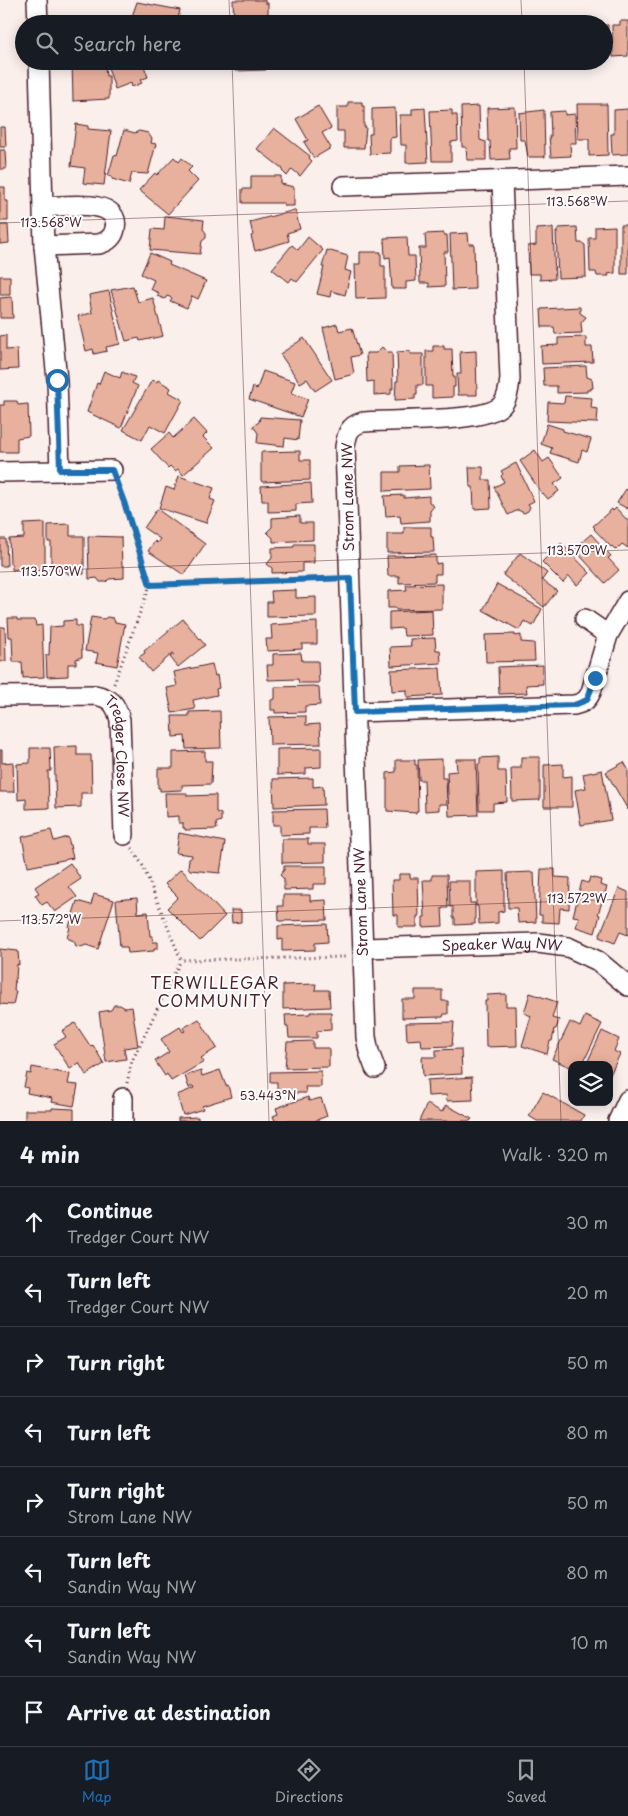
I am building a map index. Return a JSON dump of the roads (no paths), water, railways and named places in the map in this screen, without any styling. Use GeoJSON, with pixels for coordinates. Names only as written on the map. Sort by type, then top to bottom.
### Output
{"type":"FeatureCollection","features":[{"type":"Feature","properties":{"kind":"street"},"geometry":{"type":"LineString","coordinates":[[37,0],[38,15]]}},
{"type":"Feature","properties":{"kind":"street"},"geometry":{"type":"LineString","coordinates":[[39,70],[44,246],[57,380],[60,470]]}},
{"type":"Feature","properties":{"kind":"street"},"geometry":{"type":"LineString","coordinates":[[343,186],[628,176]]}},
{"type":"Feature","properties":{"kind":"street","name":"Strom Lane NW"},"geometry":{"type":"LineString","coordinates":[[374,1068],[366,1037],[346,438],[354,424],[371,421],[428,420],[486,414],[502,406],[506,399],[510,380],[502,181]]}},
{"type":"Feature","properties":{"kind":"street"},"geometry":{"type":"LineString","coordinates":[[43,207],[98,206],[107,209],[113,215],[116,222],[115,230],[106,242],[99,244],[44,246]]}},
{"type":"Feature","properties":{"kind":"street"},"geometry":{"type":"LineString","coordinates":[[0,472],[112,470]]}},
{"type":"Feature","properties":{"kind":"street"},"geometry":{"type":"LineString","coordinates":[[355,712],[574,705],[582,703],[587,700],[591,692],[608,635],[628,601]]}},
{"type":"Feature","properties":{"kind":"street"},"geometry":{"type":"LineString","coordinates":[[585,619],[608,635]]}},
{"type":"Feature","properties":{"kind":"street","name":"Tredger Close NW"},"geometry":{"type":"LineString","coordinates":[[0,696],[95,695],[109,699],[115,704],[120,720],[124,835]]}},
{"type":"Feature","properties":{"kind":"street","name":"Speaker Way NW"},"geometry":{"type":"LineString","coordinates":[[363,953],[538,943],[568,947],[598,961],[628,986]]}},
{"type":"Feature","properties":{"kind":"street"},"geometry":{"type":"LineString","coordinates":[[123,1098],[123,1121]]}},
{"type":"Feature","properties":{"kind":"street"},"geometry":{"type":"LineString","coordinates":[[618,1121],[628,1100]]}},
{"type":"Feature","properties":{"kind":"district","name":"TERWILLEGAR COMMUNITY"},"geometry":{"type":"Point","coordinates":[215,992]}}]}
